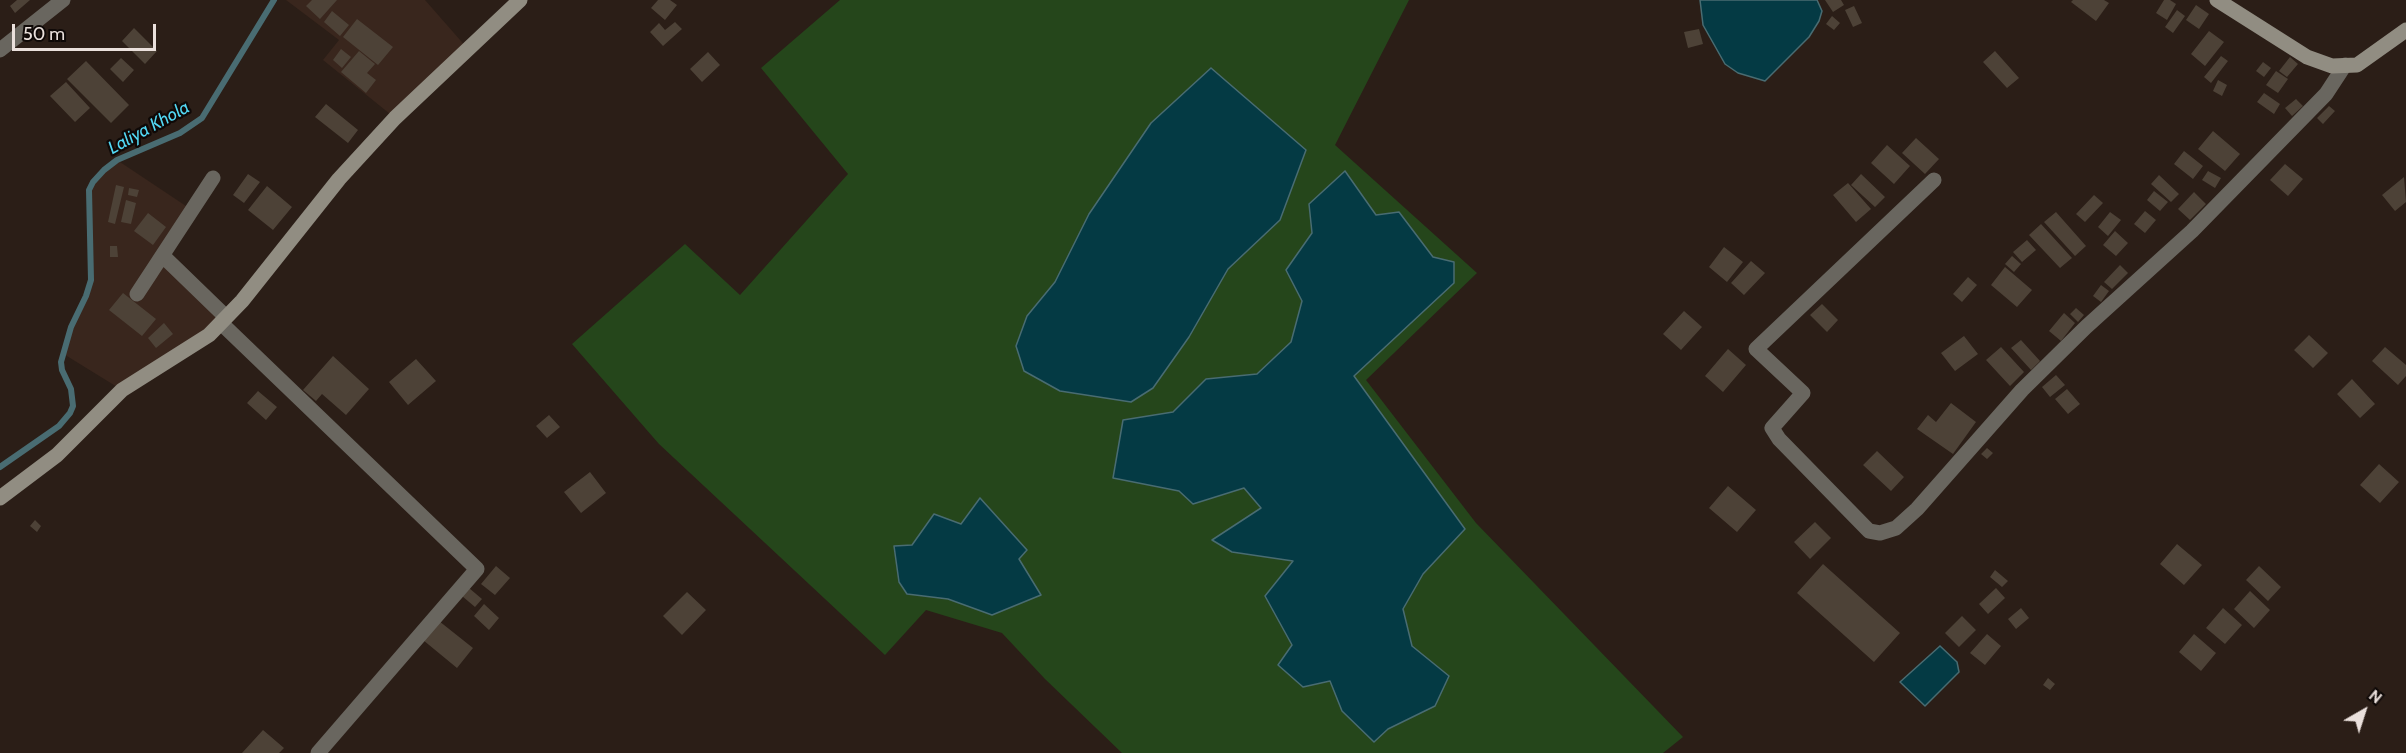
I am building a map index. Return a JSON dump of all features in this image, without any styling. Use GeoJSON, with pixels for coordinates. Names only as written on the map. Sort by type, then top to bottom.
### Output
{"type":"FeatureCollection","features":[{"type":"Feature","properties":{"kind":"street"},"geometry":{"type":"LineString","coordinates":[[0,50],[63,0]]}},
{"type":"Feature","properties":{"kind":"street"},"geometry":{"type":"LineString","coordinates":[[0,498],[57,455],[122,390],[201,340],[223,320],[242,301],[339,179],[379,135],[520,0]]}},
{"type":"Feature","properties":{"kind":"street"},"geometry":{"type":"LineString","coordinates":[[2217,0],[2307,57],[2332,66],[2357,65],[2406,30]]}},
{"type":"Feature","properties":{"kind":"street"},"geometry":{"type":"LineString","coordinates":[[1934,180],[1756,349],[1803,393],[1772,428],[1779,439],[1869,531],[1880,533],[1896,528],[1917,509],[2022,390],[2085,327],[2192,231],[2326,94],[2345,65]]}},
{"type":"Feature","properties":{"kind":"street"},"geometry":{"type":"LineString","coordinates":[[137,294],[213,178]]}},
{"type":"Feature","properties":{"kind":"street"},"geometry":{"type":"LineString","coordinates":[[163,256],[223,320],[477,569],[318,753]]}},
{"type":"Feature","properties":{"kind":"shaded area"},"geometry":{"type":"Polygon","coordinates":[[[286,0],[425,0],[468,49],[395,118],[323,60],[339,40],[286,0]]]}},
{"type":"Feature","properties":{"kind":"shaded area"},"geometry":{"type":"Polygon","coordinates":[[[117,160],[192,210],[163,256],[226,317],[122,390],[62,353],[91,280],[89,190],[97,176],[117,160]]]}},
{"type":"Feature","properties":{"kind":"green space"},"geometry":{"type":"Polygon","coordinates":[[[840,0],[1409,0],[1335,145],[1477,273],[1366,380],[1476,523],[1683,737],[1663,753],[1122,753],[1045,679],[1002,633],[926,610],[885,655],[659,444],[572,344],[685,244],[740,295],[848,174],[761,68],[840,0]]]}},
{"type":"Feature","properties":{"kind":"water"},"geometry":{"type":"Polygon","coordinates":[[[1700,0],[1817,0],[1822,11],[1809,37],[1765,81],[1738,73],[1725,64],[1703,25],[1700,0]]]}},
{"type":"Feature","properties":{"kind":"water"},"geometry":{"type":"Polygon","coordinates":[[[1211,68],[1306,150],[1280,220],[1228,269],[1189,337],[1153,388],[1131,402],[1060,391],[1024,371],[1016,346],[1027,316],[1055,282],[1089,214],[1151,123],[1211,68]]]}},
{"type":"Feature","properties":{"kind":"water"},"geometry":{"type":"Polygon","coordinates":[[[1345,171],[1376,215],[1399,212],[1433,257],[1454,262],[1454,283],[1354,376],[1465,529],[1423,574],[1403,609],[1412,646],[1449,676],[1435,706],[1388,729],[1374,742],[1342,711],[1330,681],[1303,687],[1278,665],[1292,645],[1265,596],[1293,561],[1232,552],[1212,540],[1261,508],[1244,488],[1193,504],[1179,491],[1113,478],[1123,420],[1173,412],[1206,379],[1257,374],[1291,342],[1302,301],[1286,270],[1312,233],[1309,204],[1345,171]]]}},
{"type":"Feature","properties":{"kind":"water"},"geometry":{"type":"Polygon","coordinates":[[[980,498],[1027,550],[1019,559],[1041,595],[992,615],[948,599],[907,594],[899,582],[894,546],[912,545],[934,514],[961,524],[980,498]]]}},
{"type":"Feature","properties":{"kind":"water"},"geometry":{"type":"Polygon","coordinates":[[[1940,646],[1957,662],[1959,672],[1925,706],[1900,682],[1940,646]]]}},
{"type":"Feature","properties":{"kind":"building"},"geometry":{"type":"Polygon","coordinates":[[[17,0],[30,0],[15,13],[10,6],[17,0]]]}},
{"type":"Feature","properties":{"kind":"building"},"geometry":{"type":"Polygon","coordinates":[[[312,0],[337,0],[320,19],[306,6],[312,0]]]}},
{"type":"Feature","properties":{"kind":"building"},"geometry":{"type":"Polygon","coordinates":[[[658,0],[670,0],[677,5],[665,20],[651,8],[658,0]]]}},
{"type":"Feature","properties":{"kind":"building"},"geometry":{"type":"Polygon","coordinates":[[[1825,0],[1841,0],[1844,5],[1833,12],[1825,0]]]}},
{"type":"Feature","properties":{"kind":"building"},"geometry":{"type":"Polygon","coordinates":[[[2073,0],[2104,0],[2109,3],[2096,21],[2071,2],[2073,0]]]}},
{"type":"Feature","properties":{"kind":"building"},"geometry":{"type":"Polygon","coordinates":[[[2164,0],[2170,0],[2176,4],[2167,20],[2156,13],[2164,0]]]}},
{"type":"Feature","properties":{"kind":"building"},"geometry":{"type":"Polygon","coordinates":[[[2196,5],[2209,14],[2199,29],[2186,20],[2196,5]]]}},
{"type":"Feature","properties":{"kind":"building"},"geometry":{"type":"Polygon","coordinates":[[[1854,6],[1862,23],[1853,27],[1845,10],[1854,6]]]}},
{"type":"Feature","properties":{"kind":"building"},"geometry":{"type":"Polygon","coordinates":[[[2177,10],[2185,16],[2173,33],[2165,27],[2177,10]]]}},
{"type":"Feature","properties":{"kind":"building"},"geometry":{"type":"Polygon","coordinates":[[[332,11],[349,25],[340,36],[324,22],[332,11]]]}},
{"type":"Feature","properties":{"kind":"building"},"geometry":{"type":"Polygon","coordinates":[[[1832,16],[1840,23],[1834,30],[1826,24],[1832,16]]]}},
{"type":"Feature","properties":{"kind":"building"},"geometry":{"type":"Polygon","coordinates":[[[357,19],[393,47],[378,65],[343,37],[357,19]]]}},
{"type":"Feature","properties":{"kind":"building"},"geometry":{"type":"Polygon","coordinates":[[[675,22],[682,29],[663,46],[650,32],[659,23],[665,30],[675,22]]]}},
{"type":"Feature","properties":{"kind":"building"},"geometry":{"type":"Polygon","coordinates":[[[134,28],[157,51],[145,64],[122,41],[134,28]]]}},
{"type":"Feature","properties":{"kind":"building"},"geometry":{"type":"Polygon","coordinates":[[[1699,29],[1703,44],[1688,48],[1684,32],[1699,29]]]}},
{"type":"Feature","properties":{"kind":"building"},"geometry":{"type":"Polygon","coordinates":[[[2209,31],[2224,42],[2205,66],[2191,54],[2209,31]]]}},
{"type":"Feature","properties":{"kind":"building"},"geometry":{"type":"Polygon","coordinates":[[[341,49],[351,57],[342,68],[333,60],[341,49]]]}},
{"type":"Feature","properties":{"kind":"building"},"geometry":{"type":"Polygon","coordinates":[[[359,51],[375,64],[367,73],[376,80],[366,93],[341,72],[359,51]]]}},
{"type":"Feature","properties":{"kind":"building"},"geometry":{"type":"Polygon","coordinates":[[[1995,51],[2019,78],[2007,88],[1983,62],[1995,51]]]}},
{"type":"Feature","properties":{"kind":"building"},"geometry":{"type":"Polygon","coordinates":[[[708,52],[720,65],[702,82],[690,69],[708,52]]]}},
{"type":"Feature","properties":{"kind":"building"},"geometry":{"type":"Polygon","coordinates":[[[2221,56],[2228,61],[2211,83],[2204,77],[2221,56]]]}},
{"type":"Feature","properties":{"kind":"building"},"geometry":{"type":"Polygon","coordinates":[[[2290,57],[2298,64],[2287,77],[2279,71],[2290,57]]]}},
{"type":"Feature","properties":{"kind":"building"},"geometry":{"type":"Polygon","coordinates":[[[121,58],[134,70],[123,82],[110,69],[121,58]]]}},
{"type":"Feature","properties":{"kind":"building"},"geometry":{"type":"Polygon","coordinates":[[[86,61],[129,105],[111,123],[67,79],[86,61]]]}},
{"type":"Feature","properties":{"kind":"building"},"geometry":{"type":"Polygon","coordinates":[[[2263,62],[2271,68],[2264,77],[2256,71],[2263,62]]]}},
{"type":"Feature","properties":{"kind":"building"},"geometry":{"type":"Polygon","coordinates":[[[2276,71],[2288,79],[2278,93],[2266,85],[2276,71]]]}},
{"type":"Feature","properties":{"kind":"building"},"geometry":{"type":"Polygon","coordinates":[[[2218,80],[2227,85],[2222,96],[2213,91],[2218,80]]]}},
{"type":"Feature","properties":{"kind":"building"},"geometry":{"type":"Polygon","coordinates":[[[66,82],[90,108],[75,122],[50,96],[66,82]]]}},
{"type":"Feature","properties":{"kind":"building"},"geometry":{"type":"Polygon","coordinates":[[[2264,93],[2280,104],[2274,114],[2257,102],[2264,93]]]}},
{"type":"Feature","properties":{"kind":"building"},"geometry":{"type":"Polygon","coordinates":[[[2296,99],[2303,106],[2292,116],[2285,108],[2296,99]]]}},
{"type":"Feature","properties":{"kind":"building"},"geometry":{"type":"Polygon","coordinates":[[[326,104],[358,130],[348,143],[315,117],[326,104]]]}},
{"type":"Feature","properties":{"kind":"building"},"geometry":{"type":"Polygon","coordinates":[[[2329,106],[2335,111],[2323,124],[2317,118],[2329,106]]]}},
{"type":"Feature","properties":{"kind":"building"},"geometry":{"type":"Polygon","coordinates":[[[2213,131],[2240,154],[2225,171],[2198,149],[2213,131]]]}},
{"type":"Feature","properties":{"kind":"building"},"geometry":{"type":"Polygon","coordinates":[[[1916,138],[1939,159],[1925,174],[1902,153],[1916,138]]]}},
{"type":"Feature","properties":{"kind":"building"},"geometry":{"type":"Polygon","coordinates":[[[1887,145],[1910,166],[1894,184],[1871,163],[1887,145]]]}},
{"type":"Feature","properties":{"kind":"building"},"geometry":{"type":"Polygon","coordinates":[[[2184,151],[2203,166],[2193,179],[2174,164],[2184,151]]]}},
{"type":"Feature","properties":{"kind":"building"},"geometry":{"type":"Polygon","coordinates":[[[2285,164],[2303,179],[2288,196],[2270,180],[2285,164]]]}},
{"type":"Feature","properties":{"kind":"building"},"geometry":{"type":"Polygon","coordinates":[[[2208,171],[2221,178],[2215,188],[2202,180],[2208,171]]]}},
{"type":"Feature","properties":{"kind":"building"},"geometry":{"type":"Polygon","coordinates":[[[248,174],[260,182],[244,203],[233,195],[248,174]]]}},
{"type":"Feature","properties":{"kind":"building"},"geometry":{"type":"Polygon","coordinates":[[[1861,174],[1885,197],[1875,207],[1851,185],[1861,174]]]}},
{"type":"Feature","properties":{"kind":"building"},"geometry":{"type":"Polygon","coordinates":[[[2159,175],[2179,194],[2171,202],[2151,184],[2159,175]]]}},
{"type":"Feature","properties":{"kind":"building"},"geometry":{"type":"Polygon","coordinates":[[[2404,177],[2406,202],[2395,211],[2382,195],[2404,177]]]}},
{"type":"Feature","properties":{"kind":"building"},"geometry":{"type":"Polygon","coordinates":[[[1848,183],[1871,209],[1856,222],[1833,195],[1848,183]]]}},
{"type":"Feature","properties":{"kind":"building"},"geometry":{"type":"Polygon","coordinates":[[[116,185],[124,187],[115,224],[108,222],[116,185]]]}},
{"type":"Feature","properties":{"kind":"building"},"geometry":{"type":"Polygon","coordinates":[[[267,186],[292,207],[273,230],[248,210],[267,186]]]}},
{"type":"Feature","properties":{"kind":"building"},"geometry":{"type":"Polygon","coordinates":[[[129,188],[139,190],[137,197],[128,195],[129,188]]]}},
{"type":"Feature","properties":{"kind":"building"},"geometry":{"type":"Polygon","coordinates":[[[2154,191],[2168,202],[2160,211],[2147,200],[2154,191]]]}},
{"type":"Feature","properties":{"kind":"building"},"geometry":{"type":"Polygon","coordinates":[[[2194,192],[2206,204],[2190,220],[2178,209],[2194,192]]]}},
{"type":"Feature","properties":{"kind":"building"},"geometry":{"type":"Polygon","coordinates":[[[2094,195],[2103,203],[2085,222],[2076,214],[2094,195]]]}},
{"type":"Feature","properties":{"kind":"building"},"geometry":{"type":"Polygon","coordinates":[[[126,200],[136,203],[131,224],[121,222],[126,200]]]}},
{"type":"Feature","properties":{"kind":"building"},"geometry":{"type":"Polygon","coordinates":[[[2145,211],[2156,220],[2145,233],[2134,224],[2145,211]]]}},
{"type":"Feature","properties":{"kind":"building"},"geometry":{"type":"Polygon","coordinates":[[[2056,212],[2086,246],[2075,256],[2044,222],[2056,212]]]}},
{"type":"Feature","properties":{"kind":"building"},"geometry":{"type":"Polygon","coordinates":[[[2110,212],[2121,220],[2108,236],[2098,227],[2110,212]]]}},
{"type":"Feature","properties":{"kind":"building"},"geometry":{"type":"Polygon","coordinates":[[[148,213],[166,227],[153,245],[134,231],[148,213]]]}},
{"type":"Feature","properties":{"kind":"building"},"geometry":{"type":"Polygon","coordinates":[[[2041,224],[2072,258],[2060,268],[2029,235],[2041,224]]]}},
{"type":"Feature","properties":{"kind":"building"},"geometry":{"type":"Polygon","coordinates":[[[2115,231],[2128,243],[2116,256],[2103,245],[2115,231]]]}},
{"type":"Feature","properties":{"kind":"building"},"geometry":{"type":"Polygon","coordinates":[[[2027,240],[2036,250],[2022,262],[2013,252],[2027,240]]]}},
{"type":"Feature","properties":{"kind":"building"},"geometry":{"type":"Polygon","coordinates":[[[110,246],[117,246],[118,257],[110,257],[110,246]]]}},
{"type":"Feature","properties":{"kind":"building"},"geometry":{"type":"Polygon","coordinates":[[[1724,247],[1743,262],[1727,282],[1709,267],[1724,247]]]}},
{"type":"Feature","properties":{"kind":"building"},"geometry":{"type":"Polygon","coordinates":[[[2012,256],[2021,264],[2014,272],[2005,264],[2012,256]]]}},
{"type":"Feature","properties":{"kind":"building"},"geometry":{"type":"Polygon","coordinates":[[[1751,261],[1765,273],[1744,295],[1731,283],[1751,261]]]}},
{"type":"Feature","properties":{"kind":"building"},"geometry":{"type":"Polygon","coordinates":[[[2120,265],[2128,273],[2112,289],[2104,282],[2120,265]]]}},
{"type":"Feature","properties":{"kind":"building"},"geometry":{"type":"Polygon","coordinates":[[[2005,267],[2032,290],[2017,307],[1991,285],[2005,267]]]}},
{"type":"Feature","properties":{"kind":"building"},"geometry":{"type":"Polygon","coordinates":[[[1968,277],[1977,285],[1962,302],[1953,294],[1968,277]]]}},
{"type":"Feature","properties":{"kind":"building"},"geometry":{"type":"Polygon","coordinates":[[[2101,285],[2109,291],[2101,302],[2093,296],[2101,285]]]}},
{"type":"Feature","properties":{"kind":"building"},"geometry":{"type":"Polygon","coordinates":[[[123,293],[156,319],[142,336],[109,310],[123,293]]]}},
{"type":"Feature","properties":{"kind":"building"},"geometry":{"type":"Polygon","coordinates":[[[1822,304],[1838,320],[1827,332],[1810,315],[1822,304]]]}},
{"type":"Feature","properties":{"kind":"building"},"geometry":{"type":"Polygon","coordinates":[[[2076,308],[2084,315],[2078,322],[2070,314],[2076,308]]]}},
{"type":"Feature","properties":{"kind":"building"},"geometry":{"type":"Polygon","coordinates":[[[1684,311],[1702,327],[1681,350],[1663,334],[1684,311]]]}},
{"type":"Feature","properties":{"kind":"building"},"geometry":{"type":"Polygon","coordinates":[[[2064,313],[2075,323],[2061,341],[2049,331],[2064,313]]]}},
{"type":"Feature","properties":{"kind":"building"},"geometry":{"type":"Polygon","coordinates":[[[164,323],[173,334],[156,348],[148,338],[164,323]]]}},
{"type":"Feature","properties":{"kind":"building"},"geometry":{"type":"Polygon","coordinates":[[[2309,335],[2328,353],[2313,368],[2294,350],[2309,335]]]}},
{"type":"Feature","properties":{"kind":"building"},"geometry":{"type":"Polygon","coordinates":[[[1964,336],[1978,354],[1955,371],[1941,353],[1964,336]]]}},
{"type":"Feature","properties":{"kind":"building"},"geometry":{"type":"Polygon","coordinates":[[[2021,340],[2040,361],[2031,370],[2011,348],[2021,340]]]}},
{"type":"Feature","properties":{"kind":"building"},"geometry":{"type":"Polygon","coordinates":[[[2001,347],[2024,372],[2010,386],[1986,360],[2001,347]]]}},
{"type":"Feature","properties":{"kind":"building"},"geometry":{"type":"Polygon","coordinates":[[[2385,347],[2406,365],[2406,376],[2398,385],[2372,361],[2385,347]]]}},
{"type":"Feature","properties":{"kind":"building"},"geometry":{"type":"Polygon","coordinates":[[[1728,349],[1746,365],[1723,392],[1705,376],[1728,349]]]}},
{"type":"Feature","properties":{"kind":"building"},"geometry":{"type":"Polygon","coordinates":[[[333,356],[369,389],[346,415],[322,394],[316,401],[303,390],[333,356]]]}},
{"type":"Feature","properties":{"kind":"building"},"geometry":{"type":"Polygon","coordinates":[[[416,359],[436,381],[408,405],[389,382],[416,359]]]}},
{"type":"Feature","properties":{"kind":"building"},"geometry":{"type":"Polygon","coordinates":[[[2056,375],[2065,385],[2050,397],[2042,387],[2056,375]]]}},
{"type":"Feature","properties":{"kind":"building"},"geometry":{"type":"Polygon","coordinates":[[[2352,379],[2375,404],[2360,418],[2337,394],[2352,379]]]}},
{"type":"Feature","properties":{"kind":"building"},"geometry":{"type":"Polygon","coordinates":[[[2067,389],[2080,404],[2068,414],[2055,399],[2067,389]]]}},
{"type":"Feature","properties":{"kind":"building"},"geometry":{"type":"Polygon","coordinates":[[[258,391],[277,407],[266,420],[247,403],[258,391]]]}},
{"type":"Feature","properties":{"kind":"building"},"geometry":{"type":"Polygon","coordinates":[[[1951,403],[1976,422],[1953,454],[1917,429],[1928,415],[1936,422],[1951,403]]]}},
{"type":"Feature","properties":{"kind":"building"},"geometry":{"type":"Polygon","coordinates":[[[549,415],[560,427],[547,438],[536,426],[549,415]]]}},
{"type":"Feature","properties":{"kind":"building"},"geometry":{"type":"Polygon","coordinates":[[[1987,448],[1993,453],[1987,459],[1981,454],[1987,448]]]}},
{"type":"Feature","properties":{"kind":"building"},"geometry":{"type":"Polygon","coordinates":[[[1877,451],[1904,477],[1891,491],[1863,465],[1877,451]]]}},
{"type":"Feature","properties":{"kind":"building"},"geometry":{"type":"Polygon","coordinates":[[[2379,464],[2399,482],[2380,503],[2360,485],[2379,464]]]}},
{"type":"Feature","properties":{"kind":"building"},"geometry":{"type":"Polygon","coordinates":[[[590,472],[606,493],[581,513],[564,492],[590,472]]]}},
{"type":"Feature","properties":{"kind":"building"},"geometry":{"type":"Polygon","coordinates":[[[1728,486],[1756,510],[1737,532],[1709,508],[1728,486]]]}},
{"type":"Feature","properties":{"kind":"building"},"geometry":{"type":"Polygon","coordinates":[[[35,520],[41,526],[37,532],[30,526],[35,520]]]}},
{"type":"Feature","properties":{"kind":"building"},"geometry":{"type":"Polygon","coordinates":[[[1815,522],[1831,538],[1810,559],[1794,542],[1815,522]]]}},
{"type":"Feature","properties":{"kind":"building"},"geometry":{"type":"Polygon","coordinates":[[[2177,544],[2202,565],[2184,585],[2160,564],[2177,544]]]}},
{"type":"Feature","properties":{"kind":"building"},"geometry":{"type":"Polygon","coordinates":[[[1823,564],[1900,633],[1874,662],[1797,593],[1823,564]]]}},
{"type":"Feature","properties":{"kind":"building"},"geometry":{"type":"Polygon","coordinates":[[[496,566],[510,578],[495,595],[481,584],[496,566]]]}},
{"type":"Feature","properties":{"kind":"building"},"geometry":{"type":"Polygon","coordinates":[[[2259,566],[2281,587],[2268,601],[2246,580],[2259,566]]]}},
{"type":"Feature","properties":{"kind":"building"},"geometry":{"type":"Polygon","coordinates":[[[1995,570],[2008,581],[2002,587],[1990,577],[1995,570]]]}},
{"type":"Feature","properties":{"kind":"building"},"geometry":{"type":"Polygon","coordinates":[[[469,588],[482,599],[475,607],[462,596],[469,588]]]}},
{"type":"Feature","properties":{"kind":"building"},"geometry":{"type":"Polygon","coordinates":[[[1996,588],[2005,598],[1988,614],[1979,604],[1996,588]]]}},
{"type":"Feature","properties":{"kind":"building"},"geometry":{"type":"Polygon","coordinates":[[[2250,591],[2270,610],[2254,628],[2234,609],[2250,591]]]}},
{"type":"Feature","properties":{"kind":"building"},"geometry":{"type":"Polygon","coordinates":[[[687,592],[706,610],[682,635],[663,616],[687,592]]]}},
{"type":"Feature","properties":{"kind":"building"},"geometry":{"type":"Polygon","coordinates":[[[484,604],[499,618],[489,630],[474,616],[484,604]]]}},
{"type":"Feature","properties":{"kind":"building"},"geometry":{"type":"Polygon","coordinates":[[[2021,608],[2029,618],[2016,629],[2008,619],[2021,608]]]}},
{"type":"Feature","properties":{"kind":"building"},"geometry":{"type":"Polygon","coordinates":[[[2223,608],[2242,625],[2225,644],[2206,628],[2223,608]]]}},
{"type":"Feature","properties":{"kind":"building"},"geometry":{"type":"Polygon","coordinates":[[[1962,616],[1976,630],[1959,647],[1945,633],[1962,616]]]}},
{"type":"Feature","properties":{"kind":"building"},"geometry":{"type":"Polygon","coordinates":[[[439,621],[473,648],[457,668],[423,640],[439,621]]]}},
{"type":"Feature","properties":{"kind":"building"},"geometry":{"type":"Polygon","coordinates":[[[1987,634],[2001,646],[1985,665],[1970,653],[1987,634]]]}},
{"type":"Feature","properties":{"kind":"building"},"geometry":{"type":"Polygon","coordinates":[[[2194,634],[2216,653],[2201,671],[2179,652],[2194,634]]]}},
{"type":"Feature","properties":{"kind":"building"},"geometry":{"type":"Polygon","coordinates":[[[2048,678],[2055,684],[2050,690],[2043,685],[2048,678]]]}},
{"type":"Feature","properties":{"kind":"building"},"geometry":{"type":"Polygon","coordinates":[[[263,730],[284,748],[279,753],[242,753],[263,730]]]}},
{"type":"Feature","properties":{"kind":"waterway","name":"Laliya Khola"},"geometry":{"type":"LineString","coordinates":[[0,467],[59,426],[73,406],[71,389],[62,370],[61,362],[71,327],[91,280],[89,190],[93,182],[117,160],[180,133],[202,118],[274,0]]}}]}
